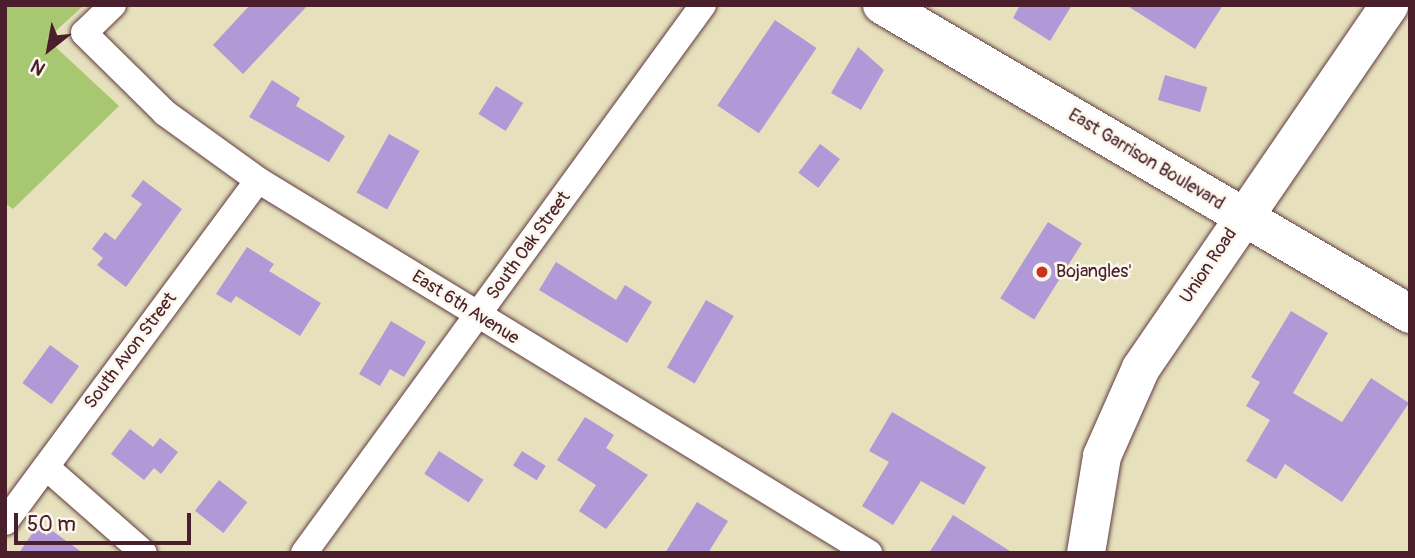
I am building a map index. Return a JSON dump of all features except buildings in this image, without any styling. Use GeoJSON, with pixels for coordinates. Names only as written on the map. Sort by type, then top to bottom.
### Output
{"type":"FeatureCollection","features":[{"type":"Feature","properties":{"kind":"main road","name":"East Garrison Boulevard"},"geometry":{"type":"LineString","coordinates":[[883,5],[1410,314]]}},
{"type":"Feature","properties":{"kind":"main road","name":"Union Road"},"geometry":{"type":"LineString","coordinates":[[1086,553],[1102,456],[1119,411],[1242,216],[1390,5]]}},
{"type":"Feature","properties":{"kind":"street","name":"East 6th Avenue"},"geometry":{"type":"LineString","coordinates":[[113,5],[84,33],[165,113],[258,180],[869,553]]}},
{"type":"Feature","properties":{"kind":"street","name":"South Oak Street"},"geometry":{"type":"LineString","coordinates":[[304,553],[479,317],[703,5]]}},
{"type":"Feature","properties":{"kind":"street","name":"South Avon Street"},"geometry":{"type":"LineString","coordinates":[[5,522],[258,180]]}},
{"type":"Feature","properties":{"kind":"street"},"geometry":{"type":"LineString","coordinates":[[46,467],[144,553]]}},
{"type":"Feature","properties":{"kind":"green space"},"geometry":{"type":"Polygon","coordinates":[[[5,5],[84,5],[47,39],[119,106],[13,209],[5,203],[5,5]]]}},
{"type":"Feature","properties":{"kind":"place","name":"Bojangles'"},"geometry":{"type":"Point","coordinates":[1042,272]}}]}
